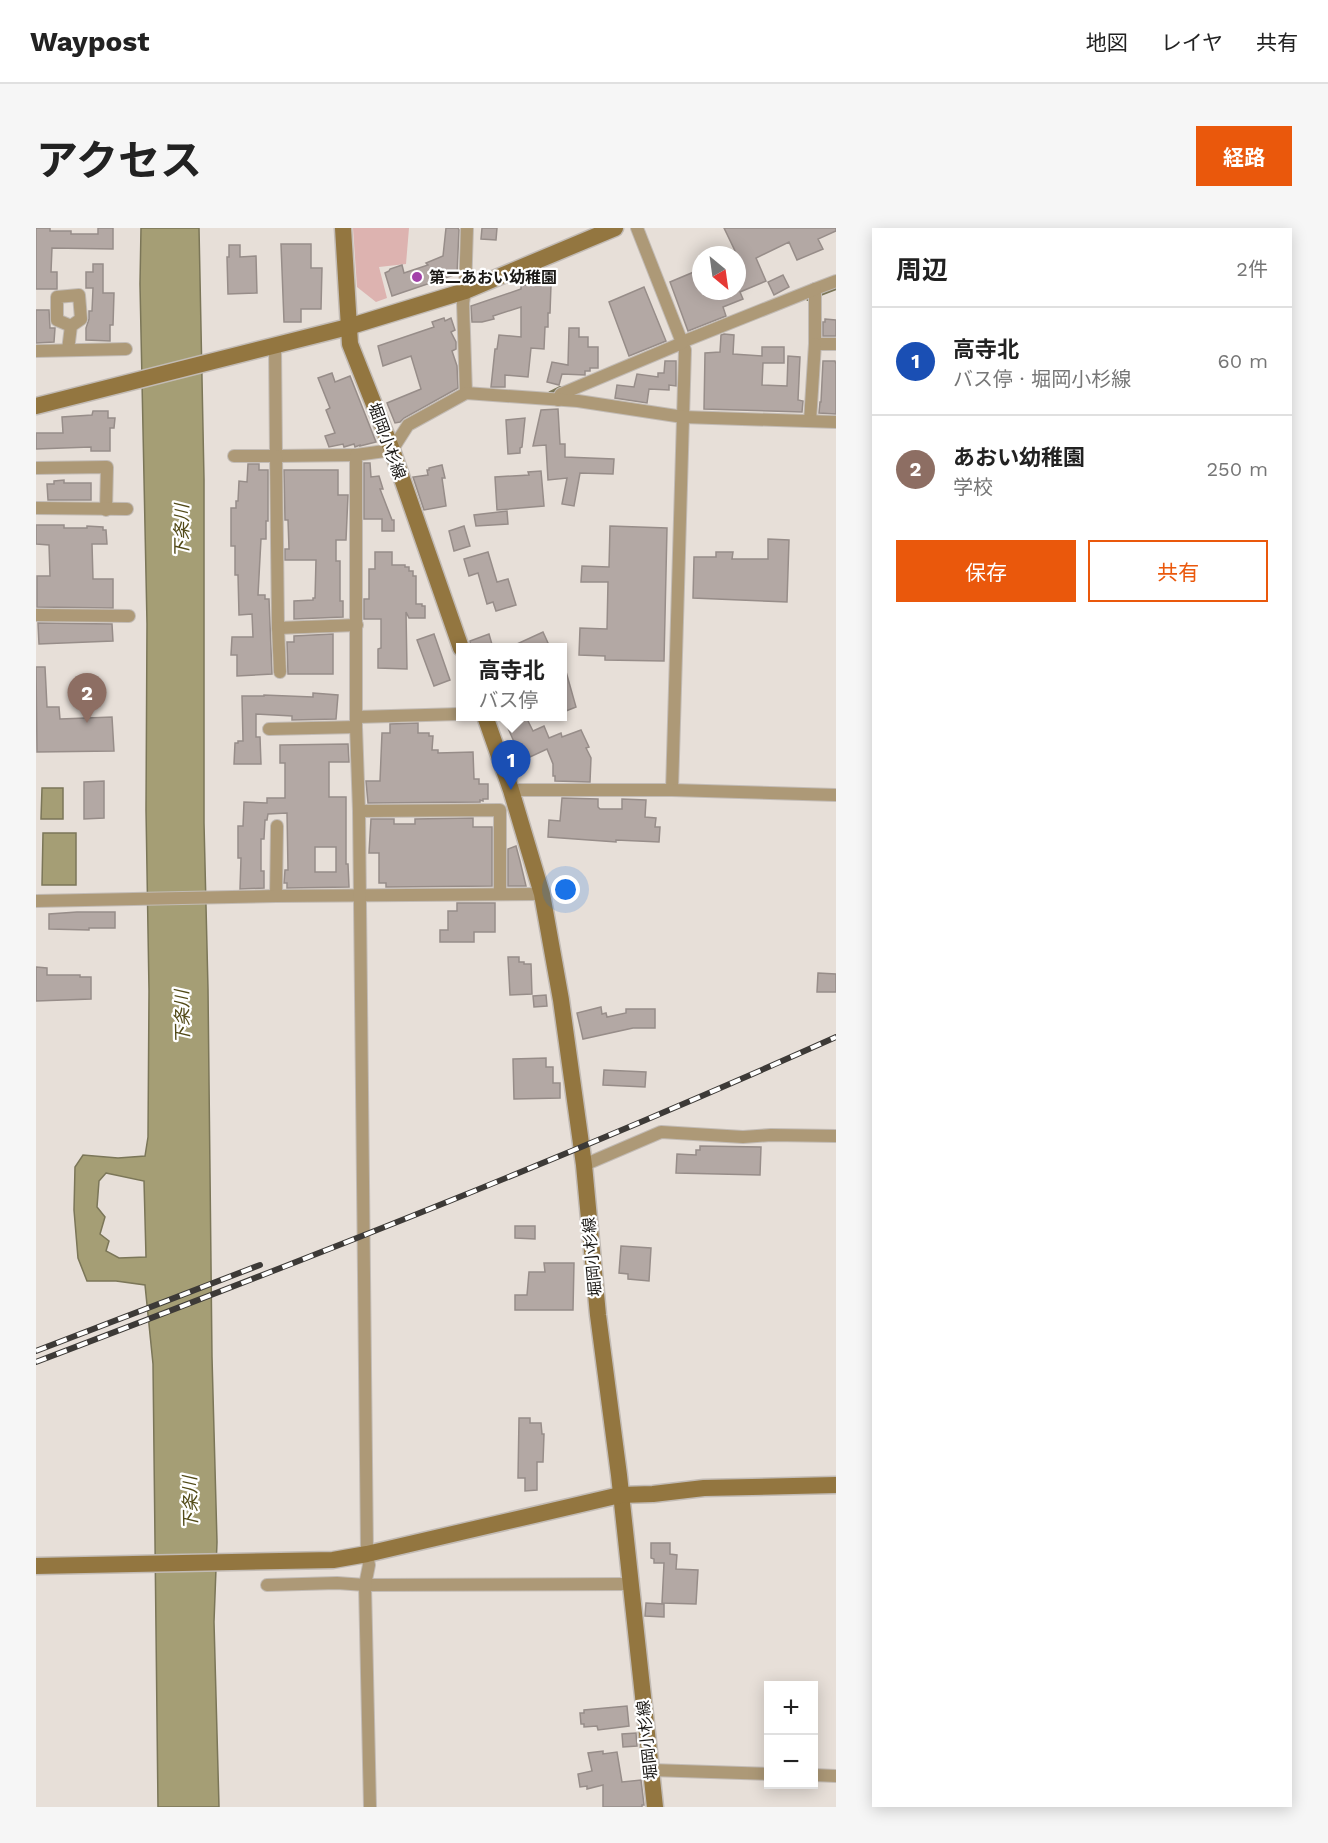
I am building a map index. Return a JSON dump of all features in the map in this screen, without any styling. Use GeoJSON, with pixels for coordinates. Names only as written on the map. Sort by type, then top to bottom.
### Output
{"type":"FeatureCollection","features":[{"type":"Feature","properties":{"kind":"main road","name":"堀岡小杉線"},"geometry":{"type":"LineString","coordinates":[[343,228],[350,344],[392,450],[459,643]]}},
{"type":"Feature","properties":{"kind":"main road"},"geometry":{"type":"LineString","coordinates":[[36,406],[348,327],[465,291],[615,228]]}},
{"type":"Feature","properties":{"kind":"main road","name":"堀岡小杉線"},"geometry":{"type":"LineString","coordinates":[[486,721],[511,790],[542,894],[561,1000],[584,1165],[598,1315],[655,1807]]}},
{"type":"Feature","properties":{"kind":"main road"},"geometry":{"type":"LineString","coordinates":[[36,1566],[313,1561],[367,1554],[620,1495],[704,1488],[836,1485]]}},
{"type":"Feature","properties":{"kind":"street"},"geometry":{"type":"LineString","coordinates":[[466,393],[463,303],[467,228]]}},
{"type":"Feature","properties":{"kind":"street"},"geometry":{"type":"LineString","coordinates":[[636,228],[685,350],[672,790]]}},
{"type":"Feature","properties":{"kind":"street"},"geometry":{"type":"LineString","coordinates":[[558,400],[561,394],[836,281]]}},
{"type":"Feature","properties":{"kind":"street"},"geometry":{"type":"LineString","coordinates":[[810,421],[815,344],[815,289]]}},
{"type":"Feature","properties":{"kind":"street"},"geometry":{"type":"LineString","coordinates":[[68,350],[71,326]]}},
{"type":"Feature","properties":{"kind":"street"},"geometry":{"type":"LineString","coordinates":[[815,344],[836,344]]}},
{"type":"Feature","properties":{"kind":"street"},"geometry":{"type":"LineString","coordinates":[[275,345],[280,672]]}},
{"type":"Feature","properties":{"kind":"street"},"geometry":{"type":"LineString","coordinates":[[36,351],[126,349]]}},
{"type":"Feature","properties":{"kind":"street"},"geometry":{"type":"LineString","coordinates":[[234,456],[356,455],[392,450],[408,425],[466,393],[578,401],[683,417],[836,422]]}},
{"type":"Feature","properties":{"kind":"street"},"geometry":{"type":"LineString","coordinates":[[356,455],[356,722],[359,811],[367,1554],[369,1565],[365,1585],[370,1807]]}},
{"type":"Feature","properties":{"kind":"street"},"geometry":{"type":"LineString","coordinates":[[36,468],[107,467],[106,510]]}},
{"type":"Feature","properties":{"kind":"street"},"geometry":{"type":"LineString","coordinates":[[36,508],[127,510]]}},
{"type":"Feature","properties":{"kind":"street"},"geometry":{"type":"LineString","coordinates":[[36,615],[129,616]]}},
{"type":"Feature","properties":{"kind":"street"},"geometry":{"type":"LineString","coordinates":[[278,628],[357,625]]}},
{"type":"Feature","properties":{"kind":"street"},"geometry":{"type":"LineString","coordinates":[[269,729],[456,714]]}},
{"type":"Feature","properties":{"kind":"street"},"geometry":{"type":"LineString","coordinates":[[511,790],[672,790],[836,795]]}},
{"type":"Feature","properties":{"kind":"street"},"geometry":{"type":"LineString","coordinates":[[359,811],[500,810],[500,894]]}},
{"type":"Feature","properties":{"kind":"street"},"geometry":{"type":"LineString","coordinates":[[276,896],[277,826]]}},
{"type":"Feature","properties":{"kind":"street"},"geometry":{"type":"LineString","coordinates":[[36,902],[276,896],[542,894]]}},
{"type":"Feature","properties":{"kind":"street"},"geometry":{"type":"LineString","coordinates":[[584,1165],[661,1132],[743,1137],[836,1136]]}},
{"type":"Feature","properties":{"kind":"street"},"geometry":{"type":"LineString","coordinates":[[267,1585],[337,1583],[365,1585],[630,1584]]}},
{"type":"Feature","properties":{"kind":"street"},"geometry":{"type":"LineString","coordinates":[[651,1770],[764,1774]]}},
{"type":"Feature","properties":{"kind":"street"},"geometry":{"type":"LineString","coordinates":[[818,1775],[836,1776]]}},
{"type":"Feature","properties":{"kind":"shaded area"},"geometry":{"type":"Polygon","coordinates":[[[353,228],[409,228],[406,264],[379,267],[387,298],[376,302],[357,287],[353,228]]]}},
{"type":"Feature","properties":{"kind":"water","name":"下条川"},"geometry":{"type":"Polygon","coordinates":[[[141,228],[199,228],[204,479],[204,823],[217,1542],[214,1622],[219,1807],[158,1807],[153,1364],[145,1285],[116,1281],[87,1281],[78,1258],[74,1210],[75,1167],[83,1155],[118,1158],[145,1156],[148,1137],[147,624],[140,284],[141,228]],[[106,1173],[99,1181],[97,1207],[105,1217],[100,1234],[109,1241],[106,1251],[119,1258],[146,1257],[144,1181],[106,1173]]]}},
{"type":"Feature","properties":{"kind":"water"},"geometry":{"type":"Polygon","coordinates":[[[42,788],[63,788],[63,819],[41,819],[42,788]]]}},
{"type":"Feature","properties":{"kind":"water"},"geometry":{"type":"Polygon","coordinates":[[[43,833],[76,833],[76,885],[42,885],[43,833]]]}},
{"type":"Feature","properties":{"kind":"building"},"geometry":{"type":"Polygon","coordinates":[[[36,228],[71,231],[71,234],[98,234],[98,228],[113,228],[113,249],[52,248],[51,272],[57,272],[57,289],[36,289],[36,228]]]}},
{"type":"Feature","properties":{"kind":"building"},"geometry":{"type":"Polygon","coordinates":[[[446,228],[458,228],[459,230],[457,274],[392,296],[385,273],[402,265],[404,273],[428,265],[426,263],[443,256],[446,228]]]}},
{"type":"Feature","properties":{"kind":"building"},"geometry":{"type":"Polygon","coordinates":[[[482,228],[497,228],[496,240],[481,239],[482,228]]]}},
{"type":"Feature","properties":{"kind":"building"},"geometry":{"type":"Polygon","coordinates":[[[724,228],[836,228],[836,231],[818,239],[823,249],[797,260],[789,242],[756,258],[766,281],[746,289],[746,246],[733,246],[724,228]]]}},
{"type":"Feature","properties":{"kind":"building"},"geometry":{"type":"Polygon","coordinates":[[[281,244],[311,244],[311,268],[322,268],[321,309],[301,309],[301,322],[284,322],[281,244]]]}},
{"type":"Feature","properties":{"kind":"building"},"geometry":{"type":"Polygon","coordinates":[[[229,245],[240,245],[240,257],[256,256],[257,293],[228,294],[229,245]]]}},
{"type":"Feature","properties":{"kind":"building"},"geometry":{"type":"Polygon","coordinates":[[[93,264],[103,264],[103,293],[114,293],[110,341],[86,340],[89,311],[92,311],[93,288],[86,288],[86,272],[93,272],[93,264]]]}},
{"type":"Feature","properties":{"kind":"building"},"geometry":{"type":"Polygon","coordinates":[[[692,273],[692,300],[740,300],[723,307],[726,316],[688,331],[670,282],[692,273]]]}},
{"type":"Feature","properties":{"kind":"building"},"geometry":{"type":"Polygon","coordinates":[[[783,275],[789,287],[774,295],[768,282],[783,275]]]}},
{"type":"Feature","properties":{"kind":"building"},"geometry":{"type":"Polygon","coordinates":[[[521,285],[551,285],[550,313],[548,313],[548,327],[545,327],[544,349],[531,348],[528,377],[505,375],[505,387],[491,387],[495,349],[497,349],[499,335],[521,337],[521,307],[493,316],[494,319],[472,322],[471,306],[521,289],[521,285]]]}},
{"type":"Feature","properties":{"kind":"building"},"geometry":{"type":"Polygon","coordinates":[[[644,287],[666,341],[629,356],[609,302],[644,287]]]}},
{"type":"Feature","properties":{"kind":"building"},"geometry":{"type":"Polygon","coordinates":[[[36,310],[49,310],[50,328],[55,328],[54,342],[36,343],[36,310]]]}},
{"type":"Feature","properties":{"kind":"building"},"geometry":{"type":"Polygon","coordinates":[[[444,318],[445,321],[451,318],[455,330],[451,332],[456,342],[456,349],[452,351],[457,366],[458,388],[395,423],[387,403],[421,389],[411,356],[383,366],[378,346],[434,327],[432,322],[444,318]]]}},
{"type":"Feature","properties":{"kind":"building"},"geometry":{"type":"Polygon","coordinates":[[[825,319],[836,320],[836,336],[823,336],[825,319]]]}},
{"type":"Feature","properties":{"kind":"building"},"geometry":{"type":"Polygon","coordinates":[[[569,328],[579,328],[579,337],[588,337],[588,347],[598,347],[598,368],[590,368],[590,371],[585,371],[585,375],[562,374],[559,385],[547,382],[552,362],[568,365],[569,328]]]}},
{"type":"Feature","properties":{"kind":"building"},"geometry":{"type":"Polygon","coordinates":[[[721,335],[734,335],[733,354],[762,356],[762,347],[784,347],[784,363],[763,363],[762,385],[787,386],[788,356],[800,357],[798,400],[803,401],[802,412],[704,409],[705,353],[720,352],[721,335]]]}},
{"type":"Feature","properties":{"kind":"building"},"geometry":{"type":"Polygon","coordinates":[[[665,361],[676,361],[676,386],[669,385],[669,390],[649,389],[647,403],[615,398],[617,385],[634,387],[637,374],[658,377],[658,373],[664,373],[665,361]]]}},
{"type":"Feature","properties":{"kind":"building"},"geometry":{"type":"Polygon","coordinates":[[[823,361],[835,361],[836,364],[836,414],[819,413],[823,361]]]}},
{"type":"Feature","properties":{"kind":"building"},"geometry":{"type":"Polygon","coordinates":[[[332,373],[335,382],[350,376],[376,442],[355,447],[354,444],[344,447],[343,444],[329,447],[325,436],[335,433],[326,410],[330,408],[318,378],[332,373]]]}},
{"type":"Feature","properties":{"kind":"building"},"geometry":{"type":"Polygon","coordinates":[[[558,409],[560,444],[565,444],[565,457],[614,459],[613,474],[580,473],[574,506],[562,504],[567,478],[548,480],[546,445],[533,446],[541,410],[558,409]]]}},
{"type":"Feature","properties":{"kind":"building"},"geometry":{"type":"Polygon","coordinates":[[[93,411],[108,411],[108,418],[115,418],[114,428],[110,428],[110,451],[91,451],[91,447],[36,449],[36,433],[63,433],[62,417],[92,415],[93,411]]]}},
{"type":"Feature","properties":{"kind":"building"},"geometry":{"type":"Polygon","coordinates":[[[525,418],[520,453],[508,454],[506,420],[525,418]]]}},
{"type":"Feature","properties":{"kind":"building"},"geometry":{"type":"Polygon","coordinates":[[[364,463],[370,463],[371,477],[379,476],[383,489],[380,489],[392,520],[394,520],[394,531],[382,531],[382,519],[364,519],[364,463]]]}},
{"type":"Feature","properties":{"kind":"building"},"geometry":{"type":"Polygon","coordinates":[[[248,464],[259,464],[259,470],[268,470],[268,521],[266,521],[266,539],[261,539],[258,595],[265,595],[265,599],[269,599],[272,674],[237,676],[237,655],[231,655],[232,637],[253,637],[252,614],[239,615],[235,546],[231,546],[231,508],[236,508],[239,481],[247,482],[248,464]]]}},
{"type":"Feature","properties":{"kind":"building"},"geometry":{"type":"Polygon","coordinates":[[[442,465],[446,506],[424,510],[413,477],[428,475],[429,468],[442,465]]]}},
{"type":"Feature","properties":{"kind":"building"},"geometry":{"type":"Polygon","coordinates":[[[284,470],[338,470],[338,495],[348,495],[346,540],[336,540],[336,561],[340,561],[340,601],[343,601],[343,617],[294,619],[294,601],[315,598],[316,560],[285,560],[285,549],[289,549],[288,520],[285,520],[284,470]]]}},
{"type":"Feature","properties":{"kind":"building"},"geometry":{"type":"Polygon","coordinates":[[[541,471],[544,506],[497,510],[495,477],[529,475],[528,472],[541,471]]]}},
{"type":"Feature","properties":{"kind":"building"},"geometry":{"type":"Polygon","coordinates":[[[64,480],[64,483],[91,483],[91,500],[48,500],[47,484],[64,480]]]}},
{"type":"Feature","properties":{"kind":"building"},"geometry":{"type":"Polygon","coordinates":[[[507,511],[508,524],[476,526],[474,515],[507,511]]]}},
{"type":"Feature","properties":{"kind":"building"},"geometry":{"type":"Polygon","coordinates":[[[36,525],[64,525],[64,528],[103,527],[103,530],[106,530],[107,544],[92,544],[93,579],[113,579],[113,608],[37,607],[37,576],[50,576],[49,545],[36,544],[36,525]]]}},
{"type":"Feature","properties":{"kind":"building"},"geometry":{"type":"Polygon","coordinates":[[[464,526],[470,546],[454,551],[449,531],[464,526]]]}},
{"type":"Feature","properties":{"kind":"building"},"geometry":{"type":"Polygon","coordinates":[[[610,526],[667,528],[664,661],[605,660],[605,656],[579,655],[580,628],[607,629],[608,582],[581,582],[582,566],[609,567],[610,526]]]}},
{"type":"Feature","properties":{"kind":"building"},"geometry":{"type":"Polygon","coordinates":[[[768,539],[789,540],[787,602],[693,598],[694,557],[716,557],[716,552],[733,552],[732,559],[768,559],[768,539]]]}},
{"type":"Feature","properties":{"kind":"building"},"geometry":{"type":"Polygon","coordinates":[[[375,552],[392,552],[392,565],[405,565],[409,567],[409,571],[413,571],[413,576],[416,576],[416,604],[425,606],[425,618],[409,618],[406,612],[407,669],[378,668],[381,619],[364,619],[364,599],[369,599],[369,569],[375,569],[375,552]]]}},
{"type":"Feature","properties":{"kind":"building"},"geometry":{"type":"Polygon","coordinates":[[[488,552],[497,582],[508,579],[516,605],[496,611],[493,602],[487,604],[478,573],[469,576],[464,559],[488,552]]]}},
{"type":"Feature","properties":{"kind":"building"},"geometry":{"type":"Polygon","coordinates":[[[38,623],[112,624],[113,641],[39,644],[38,623]]]}},
{"type":"Feature","properties":{"kind":"building"},"geometry":{"type":"Polygon","coordinates":[[[543,632],[548,643],[519,643],[543,632]]]}},
{"type":"Feature","properties":{"kind":"building"},"geometry":{"type":"Polygon","coordinates":[[[333,634],[333,674],[288,674],[287,642],[294,642],[294,636],[333,634]]]}},
{"type":"Feature","properties":{"kind":"building"},"geometry":{"type":"Polygon","coordinates":[[[434,634],[450,680],[434,686],[417,640],[434,634]]]}},
{"type":"Feature","properties":{"kind":"building"},"geometry":{"type":"Polygon","coordinates":[[[489,634],[492,643],[470,643],[470,641],[489,634]]]}},
{"type":"Feature","properties":{"kind":"building"},"geometry":{"type":"Polygon","coordinates":[[[36,667],[45,667],[47,707],[59,707],[60,719],[112,717],[114,751],[37,752],[36,667]]]}},
{"type":"Feature","properties":{"kind":"building"},"geometry":{"type":"Polygon","coordinates":[[[567,675],[576,707],[567,711],[567,675]]]}},
{"type":"Feature","properties":{"kind":"building"},"geometry":{"type":"Polygon","coordinates":[[[313,693],[338,695],[336,719],[292,720],[292,716],[256,714],[256,737],[260,737],[261,764],[234,764],[235,743],[243,741],[242,696],[313,697],[313,693]]]}},
{"type":"Feature","properties":{"kind":"building"},"geometry":{"type":"Polygon","coordinates":[[[505,721],[528,721],[533,731],[544,726],[549,738],[561,733],[562,737],[581,730],[589,747],[586,748],[591,758],[590,782],[555,781],[553,764],[547,749],[530,757],[528,752],[522,755],[521,752],[519,753],[505,721]]]}},
{"type":"Feature","properties":{"kind":"building"},"geometry":{"type":"Polygon","coordinates":[[[418,723],[418,733],[429,733],[429,736],[433,736],[432,750],[438,750],[438,753],[473,752],[474,779],[479,779],[479,784],[488,784],[488,799],[480,800],[480,802],[368,803],[366,781],[380,781],[382,733],[390,733],[390,724],[418,723]]]}},
{"type":"Feature","properties":{"kind":"building"},"geometry":{"type":"Polygon","coordinates":[[[348,744],[349,762],[329,762],[329,797],[346,797],[346,864],[348,864],[349,887],[287,888],[287,883],[284,883],[285,870],[288,870],[287,813],[268,814],[265,820],[264,839],[261,839],[261,871],[264,871],[264,888],[240,889],[241,858],[238,858],[238,826],[243,826],[244,802],[267,803],[267,798],[285,798],[285,763],[280,763],[280,745],[348,744]],[[315,847],[315,872],[336,872],[336,847],[315,847]]]}},
{"type":"Feature","properties":{"kind":"building"},"geometry":{"type":"Polygon","coordinates":[[[104,781],[104,818],[84,819],[84,782],[104,781]]]}},
{"type":"Feature","properties":{"kind":"building"},"geometry":{"type":"Polygon","coordinates":[[[562,798],[598,799],[600,809],[622,809],[622,799],[646,800],[645,817],[656,818],[655,827],[660,827],[659,842],[616,840],[616,842],[548,837],[549,820],[560,821],[562,798]]]}},
{"type":"Feature","properties":{"kind":"building"},"geometry":{"type":"Polygon","coordinates":[[[473,818],[473,827],[492,827],[492,886],[386,887],[386,883],[379,883],[379,853],[369,853],[371,819],[394,819],[394,824],[415,824],[415,819],[473,818]]]}},
{"type":"Feature","properties":{"kind":"building"},"geometry":{"type":"Polygon","coordinates":[[[516,846],[526,886],[508,886],[508,849],[516,846]]]}},
{"type":"Feature","properties":{"kind":"building"},"geometry":{"type":"Polygon","coordinates":[[[457,903],[495,903],[495,932],[474,932],[474,942],[440,942],[440,930],[448,930],[448,911],[457,911],[457,903]]]}},
{"type":"Feature","properties":{"kind":"building"},"geometry":{"type":"Polygon","coordinates":[[[115,912],[115,928],[49,929],[49,914],[115,912]]]}},
{"type":"Feature","properties":{"kind":"building"},"geometry":{"type":"Polygon","coordinates":[[[508,957],[519,957],[519,962],[531,964],[532,994],[510,995],[508,957]]]}},
{"type":"Feature","properties":{"kind":"building"},"geometry":{"type":"Polygon","coordinates":[[[36,967],[47,968],[47,975],[91,977],[91,999],[36,1001],[36,967]]]}},
{"type":"Feature","properties":{"kind":"building"},"geometry":{"type":"Polygon","coordinates":[[[818,973],[836,974],[836,992],[817,992],[818,973]]]}},
{"type":"Feature","properties":{"kind":"building"},"geometry":{"type":"Polygon","coordinates":[[[546,995],[547,1006],[534,1007],[533,996],[546,995]]]}},
{"type":"Feature","properties":{"kind":"building"},"geometry":{"type":"Polygon","coordinates":[[[601,1007],[602,1014],[606,1013],[607,1017],[626,1013],[626,1009],[655,1009],[655,1028],[633,1028],[583,1039],[577,1013],[601,1007]]]}},
{"type":"Feature","properties":{"kind":"building"},"geometry":{"type":"Polygon","coordinates":[[[546,1058],[546,1067],[553,1067],[553,1083],[560,1083],[560,1098],[514,1099],[513,1059],[546,1058]]]}},
{"type":"Feature","properties":{"kind":"building"},"geometry":{"type":"Polygon","coordinates":[[[604,1070],[646,1072],[645,1087],[603,1085],[604,1070]]]}},
{"type":"Feature","properties":{"kind":"building"},"geometry":{"type":"Polygon","coordinates":[[[700,1146],[761,1147],[760,1175],[676,1173],[677,1154],[696,1155],[696,1150],[700,1150],[700,1146]]]}},
{"type":"Feature","properties":{"kind":"building"},"geometry":{"type":"Polygon","coordinates":[[[515,1226],[535,1226],[535,1239],[515,1238],[515,1226]]]}},
{"type":"Feature","properties":{"kind":"building"},"geometry":{"type":"Polygon","coordinates":[[[621,1246],[651,1248],[649,1281],[628,1279],[628,1274],[619,1273],[621,1246]]]}},
{"type":"Feature","properties":{"kind":"building"},"geometry":{"type":"Polygon","coordinates":[[[544,1263],[574,1263],[573,1310],[515,1310],[515,1295],[527,1295],[529,1272],[545,1272],[544,1263]]]}},
{"type":"Feature","properties":{"kind":"building"},"geometry":{"type":"Polygon","coordinates":[[[519,1418],[530,1418],[530,1423],[541,1423],[542,1434],[544,1434],[543,1462],[537,1462],[537,1490],[525,1491],[525,1478],[518,1478],[519,1418]]]}},
{"type":"Feature","properties":{"kind":"building"},"geometry":{"type":"Polygon","coordinates":[[[651,1543],[670,1543],[670,1554],[677,1555],[676,1569],[698,1570],[696,1604],[662,1603],[664,1563],[654,1563],[654,1559],[651,1558],[651,1543]]]}},
{"type":"Feature","properties":{"kind":"building"},"geometry":{"type":"Polygon","coordinates":[[[646,1603],[664,1604],[664,1617],[645,1616],[646,1603]]]}},
{"type":"Feature","properties":{"kind":"building"},"geometry":{"type":"Polygon","coordinates":[[[627,1706],[629,1726],[598,1730],[597,1726],[584,1727],[584,1724],[581,1724],[580,1713],[584,1713],[584,1710],[627,1706]]]}},
{"type":"Feature","properties":{"kind":"building"},"geometry":{"type":"Polygon","coordinates":[[[636,1733],[637,1746],[623,1747],[622,1734],[636,1733]]]}},
{"type":"Feature","properties":{"kind":"building"},"geometry":{"type":"Polygon","coordinates":[[[603,1751],[603,1754],[617,1752],[622,1782],[641,1780],[644,1805],[642,1807],[603,1807],[603,1785],[587,1789],[587,1786],[580,1787],[578,1774],[592,1771],[588,1753],[603,1751]]]}},
{"type":"Feature","properties":{"kind":"waterway"},"geometry":{"type":"LineString","coordinates":[[808,299],[836,288]]}},
{"type":"Feature","properties":{"kind":"waterway"},"geometry":{"type":"LineString","coordinates":[[550,393],[560,388]]}},
{"type":"Feature","properties":{"kind":"railway"},"geometry":{"type":"LineString","coordinates":[[36,1362],[438,1206],[737,1081],[836,1037]]}},
{"type":"Feature","properties":{"kind":"railway"},"geometry":{"type":"LineString","coordinates":[[36,1351],[260,1265]]}},
{"type":"Feature","properties":{"kind":"place","name":"第二あおい幼稚園"},"geometry":{"type":"Point","coordinates":[417,277]}},
{"type":"Feature","properties":{"kind":"place","name":"あおい幼稚園"},"geometry":{"type":"Point","coordinates":[87,723]}},
{"type":"Feature","properties":{"kind":"place","name":"高寺北"},"geometry":{"type":"Point","coordinates":[511,790]}}]}
